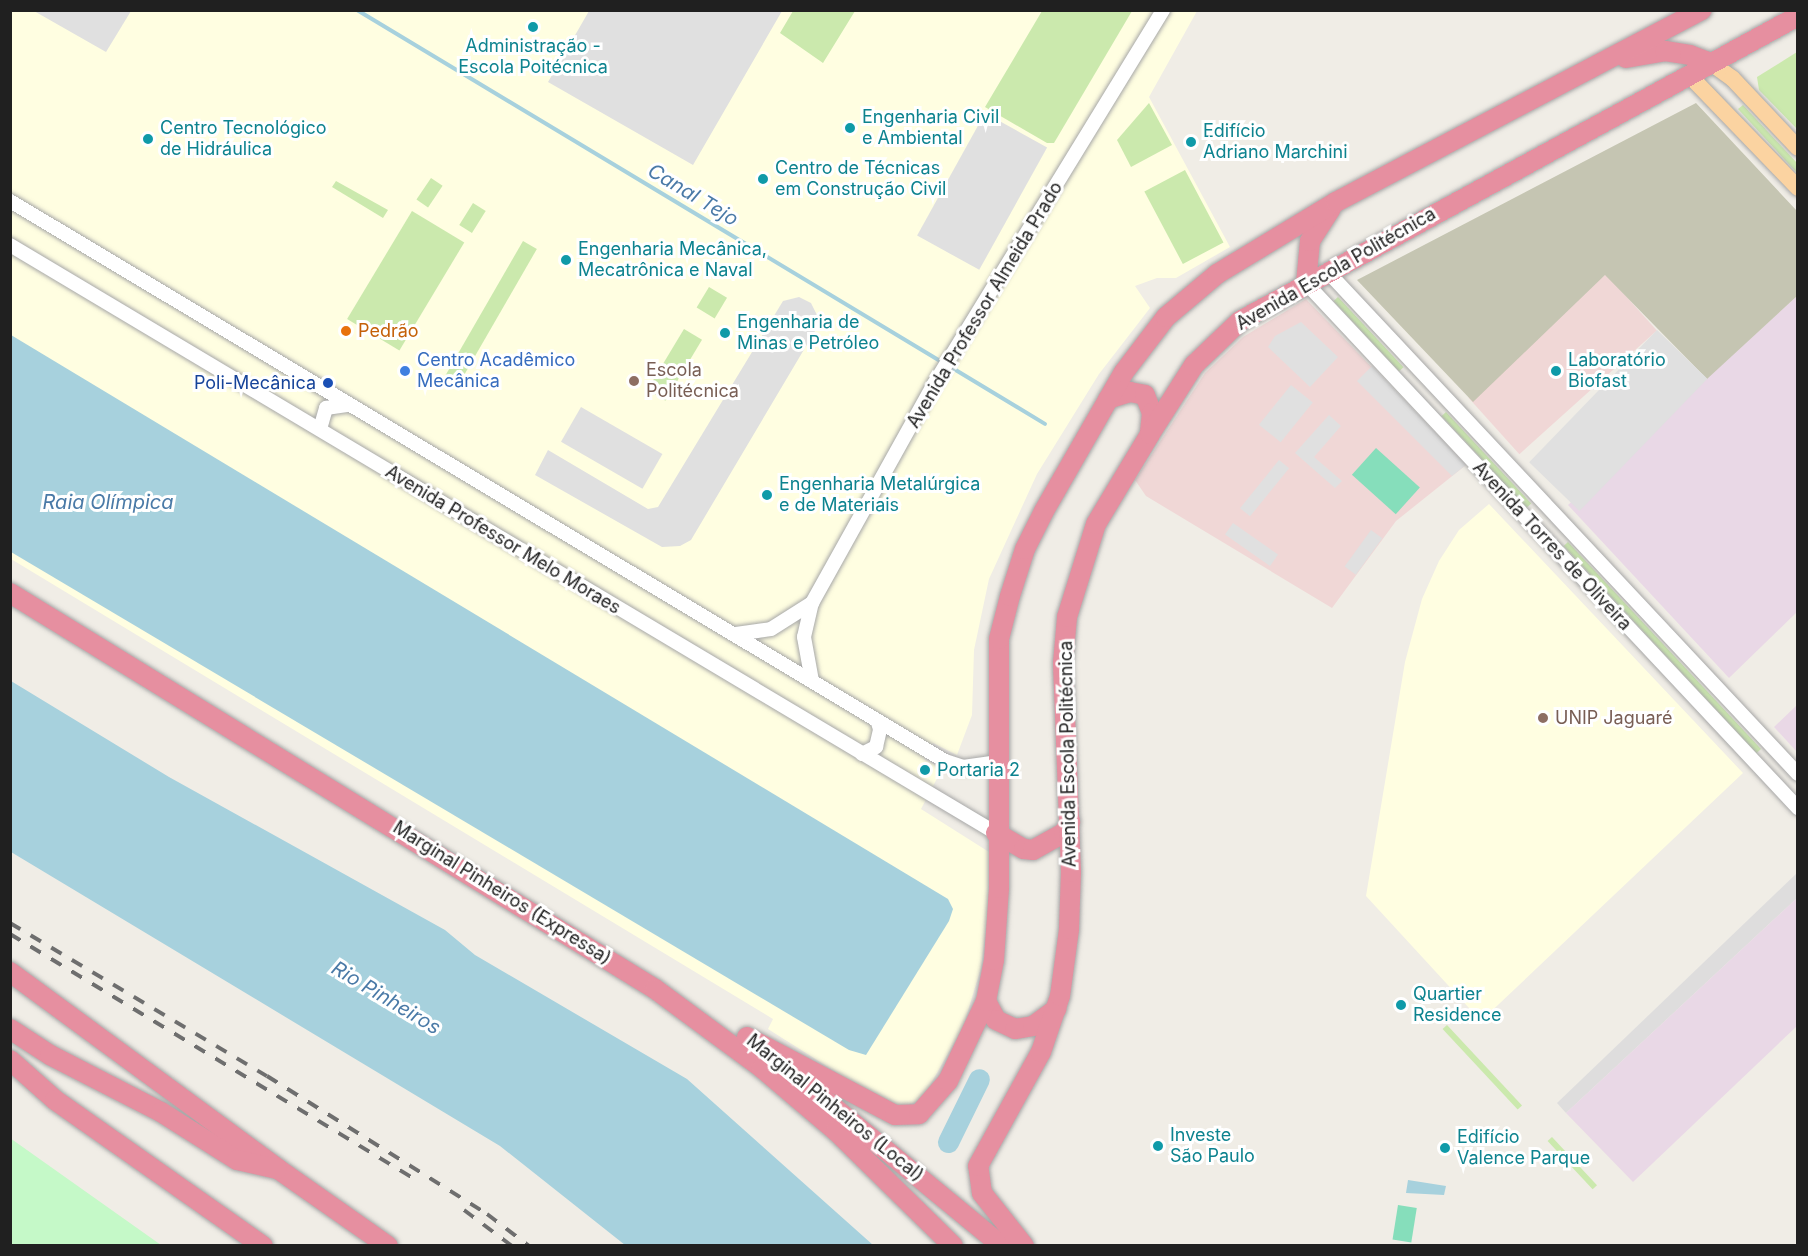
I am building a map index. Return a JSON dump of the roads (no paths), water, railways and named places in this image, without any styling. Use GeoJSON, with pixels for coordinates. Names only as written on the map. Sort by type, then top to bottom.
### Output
{"type":"FeatureCollection","features":[{"type":"Feature","properties":{"kind":"highway"},"geometry":{"type":"LineString","coordinates":[[747,1037],[800,1062],[885,1112],[907,1116],[927,1108],[948,1081],[986,1001],[998,920],[996,833],[999,639],[1010,596],[1039,520],[1108,399],[1166,317],[1193,292],[1261,245],[1336,202],[1605,63],[1702,10]]}},
{"type":"Feature","properties":{"kind":"highway","name":"Avenida Escola Politécnica"},"geometry":{"type":"LineString","coordinates":[[1024,1245],[982,1193],[978,1166],[1041,1052],[1056,1009],[1069,928],[1070,822],[1063,663],[1067,617],[1083,558],[1096,524],[1150,434],[1194,365],[1212,344],[1240,321],[1327,271],[1797,16]]}},
{"type":"Feature","properties":{"kind":"highway"},"geometry":{"type":"LineString","coordinates":[[1605,63],[1665,51],[1690,55],[1711,63]]}},
{"type":"Feature","properties":{"kind":"highway"},"geometry":{"type":"LineString","coordinates":[[1306,283],[1310,241],[1336,202]]}},
{"type":"Feature","properties":{"kind":"highway"},"geometry":{"type":"LineString","coordinates":[[1108,399],[1130,392],[1145,395],[1152,413],[1150,434]]}},
{"type":"Feature","properties":{"kind":"highway","name":"Marginal Pinheiros (Expressa)"},"geometry":{"type":"LineString","coordinates":[[10,593],[656,988],[762,1068],[836,1131],[953,1245]]}},
{"type":"Feature","properties":{"kind":"highway"},"geometry":{"type":"LineString","coordinates":[[996,833],[1024,849],[1033,850],[1064,833],[1070,822]]}},
{"type":"Feature","properties":{"kind":"highway"},"geometry":{"type":"LineString","coordinates":[[10,972],[278,1169],[388,1245]]}},
{"type":"Feature","properties":{"kind":"highway","name":"Marginal Pinheiros (Local)"},"geometry":{"type":"LineString","coordinates":[[656,988],[747,1037],[875,1138],[1002,1245]]}},
{"type":"Feature","properties":{"kind":"highway"},"geometry":{"type":"LineString","coordinates":[[986,1001],[996,1020],[1015,1029],[1033,1026],[1056,1009]]}},
{"type":"Feature","properties":{"kind":"highway"},"geometry":{"type":"LineString","coordinates":[[10,1029],[50,1054],[161,1112],[237,1160],[263,1169],[278,1169]]}},
{"type":"Feature","properties":{"kind":"highway"},"geometry":{"type":"LineString","coordinates":[[10,1060],[55,1100],[263,1245]]}},
{"type":"Feature","properties":{"kind":"main road"},"geometry":{"type":"LineString","coordinates":[[1711,63],[1732,78],[1797,148]]}},
{"type":"Feature","properties":{"kind":"main road"},"geometry":{"type":"LineString","coordinates":[[1689,75],[1797,188]]}},
{"type":"Feature","properties":{"kind":"street","name":"Avenida Professor Almeida Prado"},"geometry":{"type":"LineString","coordinates":[[812,681],[804,638],[812,603],[934,384],[1163,10]]}},
{"type":"Feature","properties":{"kind":"street","name":"Avenida Professor Melo Moraes"},"geometry":{"type":"LineString","coordinates":[[10,201],[347,405],[954,765],[997,762]]}},
{"type":"Feature","properties":{"kind":"street","name":"Avenida Professor Melo Moraes"},"geometry":{"type":"LineString","coordinates":[[10,245],[996,833]]}},
{"type":"Feature","properties":{"kind":"street","name":"Avenida Torres de Oliveira"},"geometry":{"type":"LineString","coordinates":[[1327,271],[1797,774]]}},
{"type":"Feature","properties":{"kind":"street","name":"Avenida Torres de Oliveira"},"geometry":{"type":"LineString","coordinates":[[1306,283],[1797,808]]}},
{"type":"Feature","properties":{"kind":"street"},"geometry":{"type":"LineString","coordinates":[[1418,404],[1435,387]]}},
{"type":"Feature","properties":{"kind":"street"},"geometry":{"type":"LineString","coordinates":[[320,429],[326,408],[347,405]]}},
{"type":"Feature","properties":{"kind":"street","name":"Avenida Professor Almeida Prado"},"geometry":{"type":"LineString","coordinates":[[736,634],[771,629],[812,603]]}},
{"type":"Feature","properties":{"kind":"street"},"geometry":{"type":"LineString","coordinates":[[862,754],[876,747],[880,729],[877,720]]}},
{"type":"Feature","properties":{"kind":"street"},"geometry":{"type":"LineString","coordinates":[[1765,773],[1782,758]]}},
{"type":"Feature","properties":{"kind":"water","name":"Raia Olímpica"},"geometry":{"type":"Polygon","coordinates":[[[11,335],[948,899],[953,909],[949,921],[866,1055],[849,1050],[11,552],[11,335]]]}},
{"type":"Feature","properties":{"kind":"water","name":"Rio Pinheiros"},"geometry":{"type":"Polygon","coordinates":[[[11,681],[169,777],[445,930],[475,955],[687,1079],[873,1245],[625,1245],[500,1146],[11,852],[11,681]]]}},
{"type":"Feature","properties":{"kind":"water"},"geometry":{"type":"Polygon","coordinates":[[[1408,1180],[1446,1186],[1444,1195],[1406,1193],[1408,1180]]]}},
{"type":"Feature","properties":{"kind":"waterway","name":"Canal Tejo"},"geometry":{"type":"LineString","coordinates":[[357,10],[942,362]]}},
{"type":"Feature","properties":{"kind":"waterway","name":"Canal Tejo"},"geometry":{"type":"LineString","coordinates":[[949,366],[1045,424]]}},
{"type":"Feature","properties":{"kind":"waterway"},"geometry":{"type":"LineString","coordinates":[[948,1142],[979,1079]]}},
{"type":"Feature","properties":{"kind":"railway"},"geometry":{"type":"LineString","coordinates":[[10,923],[267,1076],[487,1214],[529,1246]]}},
{"type":"Feature","properties":{"kind":"railway"},"geometry":{"type":"LineString","coordinates":[[10,934],[418,1181]]}},
{"type":"Feature","properties":{"kind":"railway"},"geometry":{"type":"LineString","coordinates":[[464,1210],[512,1246]]}},
{"type":"Feature","properties":{"kind":"place","name":"Administração - Escola Poitécnica"},"geometry":{"type":"Point","coordinates":[533,27]}},
{"type":"Feature","properties":{"kind":"place","name":"Engenharia Civil e Ambiental"},"geometry":{"type":"Point","coordinates":[850,128]}},
{"type":"Feature","properties":{"kind":"place","name":"Centro Tecnológico de Hidráulica"},"geometry":{"type":"Point","coordinates":[148,139]}},
{"type":"Feature","properties":{"kind":"place","name":"Edifício Adriano Marchini"},"geometry":{"type":"Point","coordinates":[1191,142]}},
{"type":"Feature","properties":{"kind":"place","name":"Centro de Técnicas em Construção Civil"},"geometry":{"type":"Point","coordinates":[763,179]}},
{"type":"Feature","properties":{"kind":"place","name":"Engenharia Mecânica, Mecatrônica e Naval"},"geometry":{"type":"Point","coordinates":[566,260]}},
{"type":"Feature","properties":{"kind":"place","name":"Pedrão"},"geometry":{"type":"Point","coordinates":[346,331]}},
{"type":"Feature","properties":{"kind":"place","name":"Engenharia de Minas e Petróleo"},"geometry":{"type":"Point","coordinates":[725,333]}},
{"type":"Feature","properties":{"kind":"place","name":"Centro Acadêmico Mecânica"},"geometry":{"type":"Point","coordinates":[405,371]}},
{"type":"Feature","properties":{"kind":"place","name":"Laboratório Biofast"},"geometry":{"type":"Point","coordinates":[1556,371]}},
{"type":"Feature","properties":{"kind":"place","name":"Escola Politécnica"},"geometry":{"type":"Point","coordinates":[634,381]}},
{"type":"Feature","properties":{"kind":"place","name":"Poli-Mecânica"},"geometry":{"type":"Point","coordinates":[328,383]}},
{"type":"Feature","properties":{"kind":"place","name":"Engenharia Metalúrgica e de Materiais"},"geometry":{"type":"Point","coordinates":[767,495]}},
{"type":"Feature","properties":{"kind":"place","name":"UNIP Jaguaré"},"geometry":{"type":"Point","coordinates":[1543,718]}},
{"type":"Feature","properties":{"kind":"place","name":"Portaria 2"},"geometry":{"type":"Point","coordinates":[925,770]}},
{"type":"Feature","properties":{"kind":"place","name":"Quartier Residence"},"geometry":{"type":"Point","coordinates":[1401,1005]}},
{"type":"Feature","properties":{"kind":"place","name":"Investe São Paulo"},"geometry":{"type":"Point","coordinates":[1158,1146]}},
{"type":"Feature","properties":{"kind":"place","name":"Edifício Valence Parque"},"geometry":{"type":"Point","coordinates":[1445,1148]}}]}
